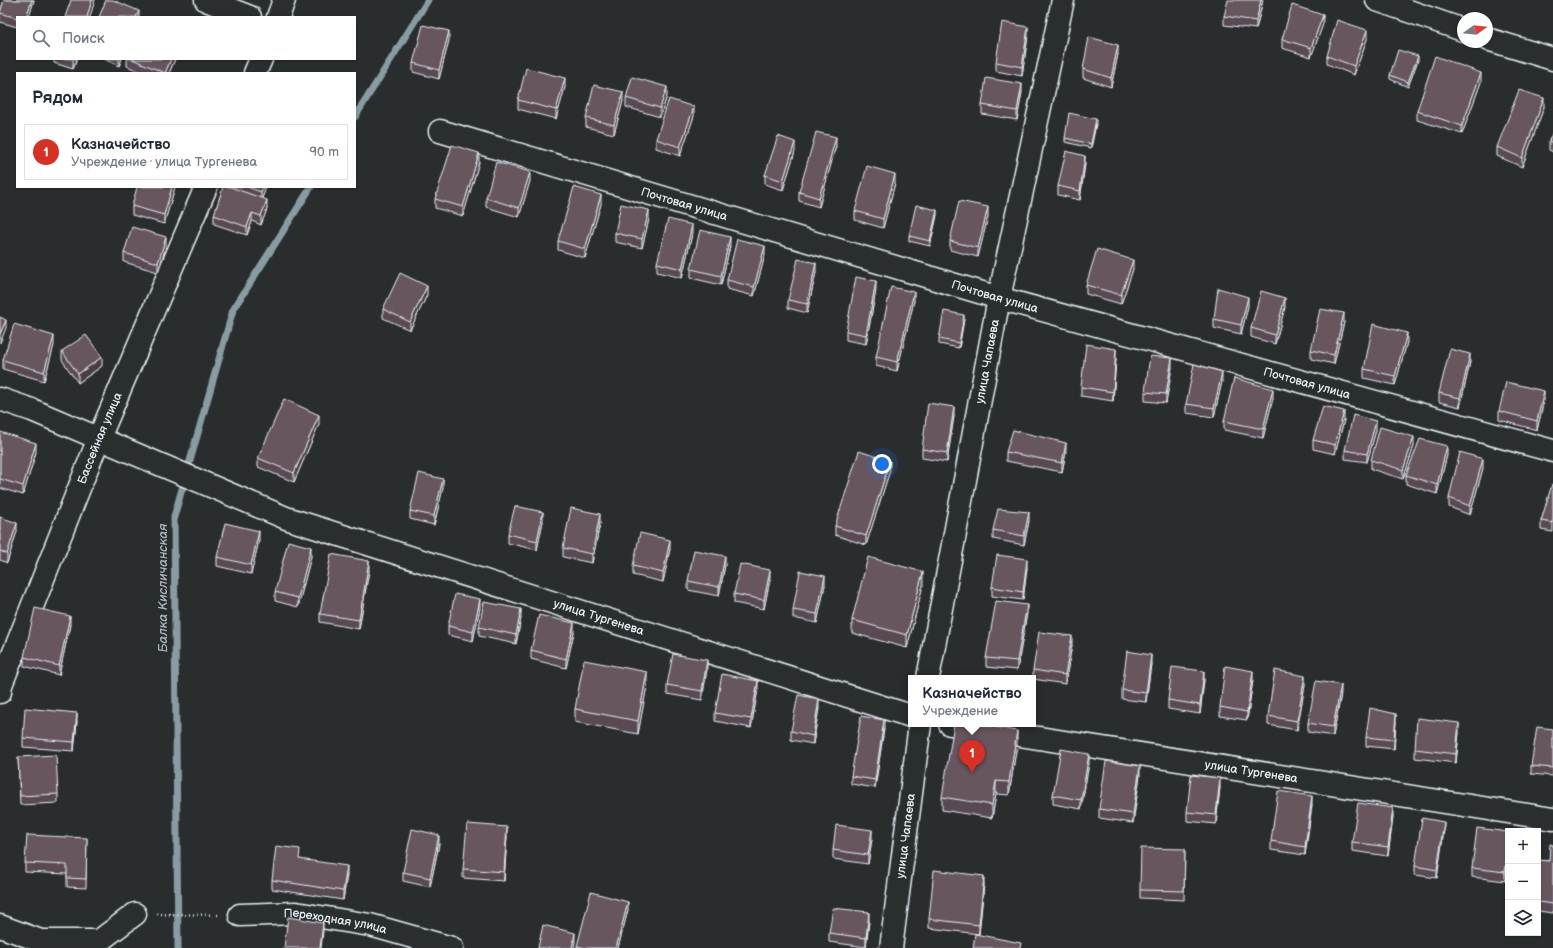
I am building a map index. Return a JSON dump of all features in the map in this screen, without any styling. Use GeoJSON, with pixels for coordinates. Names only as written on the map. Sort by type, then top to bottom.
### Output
{"type":"FeatureCollection","features":[{"type":"Feature","properties":{"kind":"street"},"geometry":{"type":"LineString","coordinates":[[206,0],[247,16]]}},
{"type":"Feature","properties":{"kind":"street"},"geometry":{"type":"LineString","coordinates":[[278,16],[284,0]]}},
{"type":"Feature","properties":{"kind":"street","name":"улица Чапаева"},"geometry":{"type":"LineString","coordinates":[[929,675],[999,298],[1062,0]]}},
{"type":"Feature","properties":{"kind":"street"},"geometry":{"type":"LineString","coordinates":[[1377,0],[1457,28]]}},
{"type":"Feature","properties":{"kind":"street"},"geometry":{"type":"LineString","coordinates":[[1493,41],[1553,59]]}},
{"type":"Feature","properties":{"kind":"street"},"geometry":{"type":"LineString","coordinates":[[255,72],[261,60]]}},
{"type":"Feature","properties":{"kind":"street","name":"Почтовая улица"},"geometry":{"type":"LineString","coordinates":[[440,131],[999,298],[1553,451]]}},
{"type":"Feature","properties":{"kind":"street","name":"Бассейная улица"},"geometry":{"type":"LineString","coordinates":[[0,692],[1,685],[99,438],[206,188]]}},
{"type":"Feature","properties":{"kind":"street"},"geometry":{"type":"LineString","coordinates":[[0,399],[32,410],[99,438]]}},
{"type":"Feature","properties":{"kind":"street","name":"улица Тургенева"},"geometry":{"type":"LineString","coordinates":[[99,438],[286,518],[908,715]]}},
{"type":"Feature","properties":{"kind":"street","name":"улица Чапаева"},"geometry":{"type":"LineString","coordinates":[[892,948],[920,727]]}},
{"type":"Feature","properties":{"kind":"street","name":"улица Тургенева"},"geometry":{"type":"LineString","coordinates":[[969,727],[1553,819]]}},
{"type":"Feature","properties":{"kind":"street","name":"Переходная улица"},"geometry":{"type":"LineString","coordinates":[[240,915],[296,913],[370,925],[452,948]]}},
{"type":"Feature","properties":{"kind":"street"},"geometry":{"type":"LineString","coordinates":[[0,926],[41,941],[99,941],[135,914]]}},
{"type":"Feature","properties":{"kind":"path"},"geometry":{"type":"LineString","coordinates":[[135,914],[240,915]]}},
{"type":"Feature","properties":{"kind":"building"},"geometry":{"type":"Polygon","coordinates":[[[4,0],[32,0],[26,16],[16,16],[16,18],[0,13],[4,0]]]}},
{"type":"Feature","properties":{"kind":"building"},"geometry":{"type":"Polygon","coordinates":[[[71,0],[92,0],[87,16],[65,16],[71,0]]]}},
{"type":"Feature","properties":{"kind":"building"},"geometry":{"type":"Polygon","coordinates":[[[106,0],[113,0],[139,11],[136,16],[99,16],[106,0]]]}},
{"type":"Feature","properties":{"kind":"building"},"geometry":{"type":"Polygon","coordinates":[[[1228,0],[1261,0],[1256,21],[1224,16],[1228,0]]]}},
{"type":"Feature","properties":{"kind":"building"},"geometry":{"type":"Polygon","coordinates":[[[1292,5],[1323,15],[1311,48],[1282,39],[1292,5]]]}},
{"type":"Feature","properties":{"kind":"building"},"geometry":{"type":"Polygon","coordinates":[[[1337,20],[1367,30],[1354,66],[1327,56],[1337,20]]]}},
{"type":"Feature","properties":{"kind":"building"},"geometry":{"type":"Polygon","coordinates":[[[1002,22],[1028,27],[1022,67],[996,62],[1002,22]]]}},
{"type":"Feature","properties":{"kind":"building"},"geometry":{"type":"Polygon","coordinates":[[[423,25],[449,31],[439,70],[413,63],[423,25]]]}},
{"type":"Feature","properties":{"kind":"building"},"geometry":{"type":"Polygon","coordinates":[[[1089,37],[1118,45],[1111,78],[1083,69],[1089,37]]]}},
{"type":"Feature","properties":{"kind":"building"},"geometry":{"type":"Polygon","coordinates":[[[1398,50],[1418,56],[1408,82],[1390,75],[1398,50]]]}},
{"type":"Feature","properties":{"kind":"building"},"geometry":{"type":"Polygon","coordinates":[[[1435,56],[1481,73],[1462,126],[1417,111],[1435,56]]]}},
{"type":"Feature","properties":{"kind":"building"},"geometry":{"type":"Polygon","coordinates":[[[134,60],[171,60],[165,72],[134,60]]]}},
{"type":"Feature","properties":{"kind":"building"},"geometry":{"type":"Polygon","coordinates":[[[526,68],[565,78],[556,110],[518,100],[526,68]]]}},
{"type":"Feature","properties":{"kind":"building"},"geometry":{"type":"Polygon","coordinates":[[[632,77],[667,87],[660,108],[626,98],[632,77]]]}},
{"type":"Feature","properties":{"kind":"building"},"geometry":{"type":"Polygon","coordinates":[[[986,78],[1022,84],[1017,111],[982,105],[986,78]]]}},
{"type":"Feature","properties":{"kind":"building"},"geometry":{"type":"Polygon","coordinates":[[[594,85],[623,92],[614,125],[586,118],[594,85]]]}},
{"type":"Feature","properties":{"kind":"building"},"geometry":{"type":"Polygon","coordinates":[[[1519,90],[1544,98],[1522,158],[1497,147],[1519,90]]]}},
{"type":"Feature","properties":{"kind":"building"},"geometry":{"type":"Polygon","coordinates":[[[669,99],[694,107],[680,147],[656,139],[669,99]]]}},
{"type":"Feature","properties":{"kind":"building"},"geometry":{"type":"Polygon","coordinates":[[[1069,113],[1096,119],[1091,144],[1065,138],[1069,113]]]}},
{"type":"Feature","properties":{"kind":"building"},"geometry":{"type":"Polygon","coordinates":[[[816,132],[836,137],[819,198],[799,192],[816,132]]]}},
{"type":"Feature","properties":{"kind":"building"},"geometry":{"type":"Polygon","coordinates":[[[1553,132],[1553,143],[1549,141],[1553,132]]]}},
{"type":"Feature","properties":{"kind":"building"},"geometry":{"type":"Polygon","coordinates":[[[778,136],[795,142],[783,181],[765,175],[778,136]]]}},
{"type":"Feature","properties":{"kind":"building"},"geometry":{"type":"Polygon","coordinates":[[[452,145],[479,153],[463,207],[435,199],[452,145]]]}},
{"type":"Feature","properties":{"kind":"building"},"geometry":{"type":"Polygon","coordinates":[[[1066,151],[1085,156],[1080,191],[1058,186],[1066,151]]]}},
{"type":"Feature","properties":{"kind":"building"},"geometry":{"type":"Polygon","coordinates":[[[496,162],[530,172],[519,208],[486,198],[496,162]]]}},
{"type":"Feature","properties":{"kind":"building"},"geometry":{"type":"Polygon","coordinates":[[[867,166],[895,174],[883,219],[855,211],[867,166]]]}},
{"type":"Feature","properties":{"kind":"building"},"geometry":{"type":"Polygon","coordinates":[[[574,187],[601,195],[585,249],[558,241],[574,187]]]}},
{"type":"Feature","properties":{"kind":"building"},"geometry":{"type":"Polygon","coordinates":[[[137,188],[172,188],[164,215],[132,206],[137,188]]]}},
{"type":"Feature","properties":{"kind":"building"},"geometry":{"type":"Polygon","coordinates":[[[223,188],[233,188],[267,200],[261,216],[252,213],[247,227],[214,215],[223,188]]]}},
{"type":"Feature","properties":{"kind":"building"},"geometry":{"type":"Polygon","coordinates":[[[250,188],[263,188],[261,192],[250,188]]]}},
{"type":"Feature","properties":{"kind":"building"},"geometry":{"type":"Polygon","coordinates":[[[959,201],[988,207],[978,248],[950,241],[959,201]]]}},
{"type":"Feature","properties":{"kind":"building"},"geometry":{"type":"Polygon","coordinates":[[[621,204],[649,210],[642,239],[615,233],[621,204]]]}},
{"type":"Feature","properties":{"kind":"building"},"geometry":{"type":"Polygon","coordinates":[[[916,205],[937,210],[930,241],[909,236],[916,205]]]}},
{"type":"Feature","properties":{"kind":"building"},"geometry":{"type":"Polygon","coordinates":[[[668,219],[692,225],[682,269],[657,263],[668,219]]]}},
{"type":"Feature","properties":{"kind":"building"},"geometry":{"type":"Polygon","coordinates":[[[132,227],[166,237],[158,263],[124,253],[132,227]]]}},
{"type":"Feature","properties":{"kind":"building"},"geometry":{"type":"Polygon","coordinates":[[[700,230],[730,237],[721,276],[691,269],[700,230]]]}},
{"type":"Feature","properties":{"kind":"building"},"geometry":{"type":"Polygon","coordinates":[[[737,239],[765,246],[754,287],[727,280],[737,239]]]}},
{"type":"Feature","properties":{"kind":"building"},"geometry":{"type":"Polygon","coordinates":[[[1097,249],[1133,260],[1121,295],[1086,285],[1097,249]]]}},
{"type":"Feature","properties":{"kind":"building"},"geometry":{"type":"Polygon","coordinates":[[[798,259],[816,263],[807,304],[788,300],[798,259]]]}},
{"type":"Feature","properties":{"kind":"building"},"geometry":{"type":"Polygon","coordinates":[[[400,273],[427,286],[410,322],[383,309],[400,273]]]}},
{"type":"Feature","properties":{"kind":"building"},"geometry":{"type":"Polygon","coordinates":[[[856,277],[876,281],[866,335],[846,331],[856,277]]]}},
{"type":"Feature","properties":{"kind":"building"},"geometry":{"type":"Polygon","coordinates":[[[891,287],[914,292],[897,362],[876,357],[891,287]]]}},
{"type":"Feature","properties":{"kind":"building"},"geometry":{"type":"Polygon","coordinates":[[[1218,288],[1248,297],[1241,325],[1214,319],[1218,288]]]}},
{"type":"Feature","properties":{"kind":"building"},"geometry":{"type":"Polygon","coordinates":[[[1261,291],[1285,298],[1275,335],[1251,328],[1261,291]]]}},
{"type":"Feature","properties":{"kind":"building"},"geometry":{"type":"Polygon","coordinates":[[[1320,309],[1344,313],[1334,355],[1311,350],[1320,309]]]}},
{"type":"Feature","properties":{"kind":"building"},"geometry":{"type":"Polygon","coordinates":[[[944,311],[964,315],[959,343],[939,339],[944,311]]]}},
{"type":"Feature","properties":{"kind":"building"},"geometry":{"type":"Polygon","coordinates":[[[0,317],[6,320],[0,334],[0,317]]]}},
{"type":"Feature","properties":{"kind":"building"},"geometry":{"type":"Polygon","coordinates":[[[14,324],[54,336],[44,372],[3,360],[14,324]]]}},
{"type":"Feature","properties":{"kind":"building"},"geometry":{"type":"Polygon","coordinates":[[[1373,324],[1407,333],[1395,376],[1364,369],[1373,324]]]}},
{"type":"Feature","properties":{"kind":"building"},"geometry":{"type":"Polygon","coordinates":[[[86,335],[102,357],[78,374],[62,351],[86,335]]]}},
{"type":"Feature","properties":{"kind":"building"},"geometry":{"type":"Polygon","coordinates":[[[1086,344],[1116,349],[1113,392],[1081,387],[1086,344]]]}},
{"type":"Feature","properties":{"kind":"building"},"geometry":{"type":"Polygon","coordinates":[[[1450,349],[1470,354],[1460,398],[1439,393],[1450,349]]]}},
{"type":"Feature","properties":{"kind":"building"},"geometry":{"type":"Polygon","coordinates":[[[1150,356],[1172,358],[1166,394],[1145,392],[1150,356]]]}},
{"type":"Feature","properties":{"kind":"building"},"geometry":{"type":"Polygon","coordinates":[[[1194,364],[1222,372],[1214,408],[1186,404],[1194,364]]]}},
{"type":"Feature","properties":{"kind":"building"},"geometry":{"type":"Polygon","coordinates":[[[1234,378],[1273,389],[1263,429],[1224,421],[1234,378]]]}},
{"type":"Feature","properties":{"kind":"building"},"geometry":{"type":"Polygon","coordinates":[[[1506,382],[1544,391],[1537,421],[1499,411],[1506,382]]]}},
{"type":"Feature","properties":{"kind":"building"},"geometry":{"type":"Polygon","coordinates":[[[284,399],[319,415],[294,473],[258,458],[284,399]]]}},
{"type":"Feature","properties":{"kind":"building"},"geometry":{"type":"Polygon","coordinates":[[[928,403],[954,407],[947,453],[922,449],[928,403]]]}},
{"type":"Feature","properties":{"kind":"building"},"geometry":{"type":"Polygon","coordinates":[[[1323,406],[1344,411],[1335,445],[1313,440],[1323,406]]]}},
{"type":"Feature","properties":{"kind":"building"},"geometry":{"type":"Polygon","coordinates":[[[1353,415],[1376,421],[1367,454],[1345,450],[1353,415]]]}},
{"type":"Feature","properties":{"kind":"building"},"geometry":{"type":"Polygon","coordinates":[[[1380,427],[1414,437],[1403,470],[1371,460],[1380,427]]]}},
{"type":"Feature","properties":{"kind":"building"},"geometry":{"type":"Polygon","coordinates":[[[1013,430],[1066,443],[1062,463],[1006,452],[1013,430]]]}},
{"type":"Feature","properties":{"kind":"building"},"geometry":{"type":"Polygon","coordinates":[[[0,432],[36,443],[23,486],[0,479],[0,432]]]}},
{"type":"Feature","properties":{"kind":"building"},"geometry":{"type":"Polygon","coordinates":[[[1420,439],[1447,446],[1437,485],[1406,475],[1420,439]]]}},
{"type":"Feature","properties":{"kind":"building"},"geometry":{"type":"Polygon","coordinates":[[[859,451],[890,461],[866,536],[835,526],[859,451]]]}},
{"type":"Feature","properties":{"kind":"building"},"geometry":{"type":"Polygon","coordinates":[[[1460,452],[1483,459],[1470,506],[1449,498],[1460,452]]]}},
{"type":"Feature","properties":{"kind":"building"},"geometry":{"type":"Polygon","coordinates":[[[419,473],[443,479],[434,516],[410,511],[419,473]]]}},
{"type":"Feature","properties":{"kind":"building"},"geometry":{"type":"Polygon","coordinates":[[[1553,484],[1553,523],[1541,521],[1553,484]]]}},
{"type":"Feature","properties":{"kind":"building"},"geometry":{"type":"Polygon","coordinates":[[[515,506],[543,512],[537,541],[508,534],[515,506]]]}},
{"type":"Feature","properties":{"kind":"building"},"geometry":{"type":"Polygon","coordinates":[[[571,508],[600,514],[592,554],[563,548],[571,508]]]}},
{"type":"Feature","properties":{"kind":"building"},"geometry":{"type":"Polygon","coordinates":[[[998,509],[1029,512],[1024,536],[993,530],[998,509]]]}},
{"type":"Feature","properties":{"kind":"building"},"geometry":{"type":"Polygon","coordinates":[[[0,517],[17,523],[7,554],[0,551],[0,517]]]}},
{"type":"Feature","properties":{"kind":"building"},"geometry":{"type":"Polygon","coordinates":[[[225,523],[259,531],[251,565],[217,557],[225,523]]]}},
{"type":"Feature","properties":{"kind":"building"},"geometry":{"type":"Polygon","coordinates":[[[640,533],[670,540],[663,573],[633,566],[640,533]]]}},
{"type":"Feature","properties":{"kind":"building"},"geometry":{"type":"Polygon","coordinates":[[[288,541],[311,547],[298,598],[275,592],[288,541]]]}},
{"type":"Feature","properties":{"kind":"building"},"geometry":{"type":"Polygon","coordinates":[[[694,550],[725,556],[719,587],[688,581],[694,550]]]}},
{"type":"Feature","properties":{"kind":"building"},"geometry":{"type":"Polygon","coordinates":[[[331,554],[369,561],[359,620],[320,614],[331,554]]]}},
{"type":"Feature","properties":{"kind":"building"},"geometry":{"type":"Polygon","coordinates":[[[997,555],[1027,559],[1023,592],[992,587],[997,555]]]}},
{"type":"Feature","properties":{"kind":"building"},"geometry":{"type":"Polygon","coordinates":[[[868,557],[923,572],[907,635],[852,620],[868,557]]]}},
{"type":"Feature","properties":{"kind":"building"},"geometry":{"type":"Polygon","coordinates":[[[740,564],[770,570],[764,600],[734,594],[740,564]]]}},
{"type":"Feature","properties":{"kind":"building"},"geometry":{"type":"Polygon","coordinates":[[[800,571],[825,576],[817,614],[793,610],[800,571]]]}},
{"type":"Feature","properties":{"kind":"building"},"geometry":{"type":"Polygon","coordinates":[[[455,594],[480,599],[473,632],[448,626],[455,594]]]}},
{"type":"Feature","properties":{"kind":"building"},"geometry":{"type":"Polygon","coordinates":[[[996,601],[1027,605],[1017,661],[986,658],[996,601]]]}},
{"type":"Feature","properties":{"kind":"building"},"geometry":{"type":"Polygon","coordinates":[[[484,602],[521,609],[516,635],[479,627],[484,602]]]}},
{"type":"Feature","properties":{"kind":"building"},"geometry":{"type":"Polygon","coordinates":[[[35,608],[70,616],[59,666],[24,657],[35,608]]]}},
{"type":"Feature","properties":{"kind":"building"},"geometry":{"type":"Polygon","coordinates":[[[539,615],[574,623],[566,659],[531,650],[539,615]]]}},
{"type":"Feature","properties":{"kind":"building"},"geometry":{"type":"Polygon","coordinates":[[[1039,632],[1072,636],[1065,675],[1033,670],[1039,632]]]}},
{"type":"Feature","properties":{"kind":"building"},"geometry":{"type":"Polygon","coordinates":[[[1127,651],[1151,655],[1146,693],[1122,690],[1127,651]]]}},
{"type":"Feature","properties":{"kind":"building"},"geometry":{"type":"Polygon","coordinates":[[[673,654],[707,660],[702,691],[667,685],[673,654]]]}},
{"type":"Feature","properties":{"kind":"building"},"geometry":{"type":"Polygon","coordinates":[[[584,660],[647,672],[638,721],[575,709],[584,660]]]}},
{"type":"Feature","properties":{"kind":"building"},"geometry":{"type":"Polygon","coordinates":[[[1225,666],[1253,671],[1247,712],[1220,707],[1225,666]]]}},
{"type":"Feature","properties":{"kind":"building"},"geometry":{"type":"Polygon","coordinates":[[[1172,667],[1204,671],[1200,705],[1168,700],[1172,667]]]}},
{"type":"Feature","properties":{"kind":"building"},"geometry":{"type":"Polygon","coordinates":[[[1275,670],[1305,676],[1297,721],[1268,716],[1275,670]]]}},
{"type":"Feature","properties":{"kind":"building"},"geometry":{"type":"Polygon","coordinates":[[[722,674],[758,681],[751,719],[715,713],[722,674]]]}},
{"type":"Feature","properties":{"kind":"building"},"geometry":{"type":"Polygon","coordinates":[[[1316,681],[1341,685],[1333,727],[1308,723],[1316,681]]]}},
{"type":"Feature","properties":{"kind":"building"},"geometry":{"type":"Polygon","coordinates":[[[798,695],[819,699],[813,736],[791,731],[798,695]]]}},
{"type":"Feature","properties":{"kind":"building"},"geometry":{"type":"Polygon","coordinates":[[[25,708],[77,713],[74,742],[23,738],[25,708]]]}},
{"type":"Feature","properties":{"kind":"building"},"geometry":{"type":"Polygon","coordinates":[[[1370,708],[1396,714],[1394,740],[1366,737],[1370,708]]]}},
{"type":"Feature","properties":{"kind":"building"},"geometry":{"type":"Polygon","coordinates":[[[861,716],[884,720],[875,780],[851,776],[861,716]]]}},
{"type":"Feature","properties":{"kind":"building"},"geometry":{"type":"Polygon","coordinates":[[[1417,718],[1459,723],[1456,754],[1415,749],[1417,718]]]}},
{"type":"Feature","properties":{"kind":"building"},"geometry":{"type":"Polygon","coordinates":[[[954,727],[995,727],[1017,731],[1009,782],[996,781],[992,805],[942,797],[954,727]]]}},
{"type":"Feature","properties":{"kind":"building"},"geometry":{"type":"Polygon","coordinates":[[[1537,727],[1553,729],[1553,768],[1531,766],[1537,727]]]}},
{"type":"Feature","properties":{"kind":"building"},"geometry":{"type":"Polygon","coordinates":[[[1061,749],[1089,754],[1081,800],[1053,795],[1061,749]]]}},
{"type":"Feature","properties":{"kind":"building"},"geometry":{"type":"Polygon","coordinates":[[[56,755],[58,794],[20,796],[18,757],[56,755]]]}},
{"type":"Feature","properties":{"kind":"building"},"geometry":{"type":"Polygon","coordinates":[[[1106,761],[1140,766],[1133,814],[1099,809],[1106,761]]]}},
{"type":"Feature","properties":{"kind":"building"},"geometry":{"type":"Polygon","coordinates":[[[1191,775],[1220,778],[1216,815],[1187,812],[1191,775]]]}},
{"type":"Feature","properties":{"kind":"building"},"geometry":{"type":"Polygon","coordinates":[[[1278,791],[1312,796],[1305,847],[1271,841],[1278,791]]]}},
{"type":"Feature","properties":{"kind":"building"},"geometry":{"type":"Polygon","coordinates":[[[1358,803],[1393,808],[1388,847],[1352,842],[1358,803]]]}},
{"type":"Feature","properties":{"kind":"building"},"geometry":{"type":"Polygon","coordinates":[[[1422,818],[1444,822],[1437,870],[1415,866],[1422,818]]]}},
{"type":"Feature","properties":{"kind":"building"},"geometry":{"type":"Polygon","coordinates":[[[467,824],[507,827],[504,872],[463,869],[467,824]]]}},
{"type":"Feature","properties":{"kind":"building"},"geometry":{"type":"Polygon","coordinates":[[[836,825],[872,830],[868,855],[833,850],[836,825]]]}},
{"type":"Feature","properties":{"kind":"building"},"geometry":{"type":"Polygon","coordinates":[[[1477,828],[1505,832],[1505,872],[1472,868],[1477,828]]]}},
{"type":"Feature","properties":{"kind":"building"},"geometry":{"type":"Polygon","coordinates":[[[412,829],[439,835],[430,878],[403,872],[412,829]]]}},
{"type":"Feature","properties":{"kind":"building"},"geometry":{"type":"Polygon","coordinates":[[[27,835],[87,838],[86,879],[67,878],[67,865],[25,863],[27,835]]]}},
{"type":"Feature","properties":{"kind":"building"},"geometry":{"type":"Polygon","coordinates":[[[1550,844],[1553,845],[1553,904],[1541,902],[1541,860],[1549,861],[1550,844]]]}},
{"type":"Feature","properties":{"kind":"building"},"geometry":{"type":"Polygon","coordinates":[[[276,846],[300,849],[299,859],[347,866],[343,891],[272,880],[276,846]]]}},
{"type":"Feature","properties":{"kind":"building"},"geometry":{"type":"Polygon","coordinates":[[[1141,848],[1185,849],[1184,891],[1140,890],[1141,848]]]}},
{"type":"Feature","properties":{"kind":"building"},"geometry":{"type":"Polygon","coordinates":[[[934,870],[984,876],[979,925],[929,919],[934,870]]]}},
{"type":"Feature","properties":{"kind":"building"},"geometry":{"type":"Polygon","coordinates":[[[591,892],[628,902],[616,948],[586,948],[577,946],[591,892]]]}},
{"type":"Feature","properties":{"kind":"building"},"geometry":{"type":"Polygon","coordinates":[[[833,908],[869,912],[866,938],[829,933],[833,908]]]}},
{"type":"Feature","properties":{"kind":"building"},"geometry":{"type":"Polygon","coordinates":[[[288,917],[323,923],[320,948],[284,948],[288,917]]]}},
{"type":"Feature","properties":{"kind":"building"},"geometry":{"type":"Polygon","coordinates":[[[543,925],[575,933],[572,948],[538,948],[543,925]]]}},
{"type":"Feature","properties":{"kind":"building"},"geometry":{"type":"Polygon","coordinates":[[[975,934],[1021,943],[1020,948],[973,948],[975,934]]]}},
{"type":"Feature","properties":{"kind":"waterway","name":"Балка Кисличанская"},"geometry":{"type":"LineString","coordinates":[[356,115],[428,0]]}},
{"type":"Feature","properties":{"kind":"waterway","name":"Балка Кисличанская"},"geometry":{"type":"LineString","coordinates":[[178,948],[174,517],[233,310],[310,188]]}},
{"type":"Feature","properties":{"kind":"place","name":"Казначейство"},"geometry":{"type":"Point","coordinates":[972,773]}}]}
